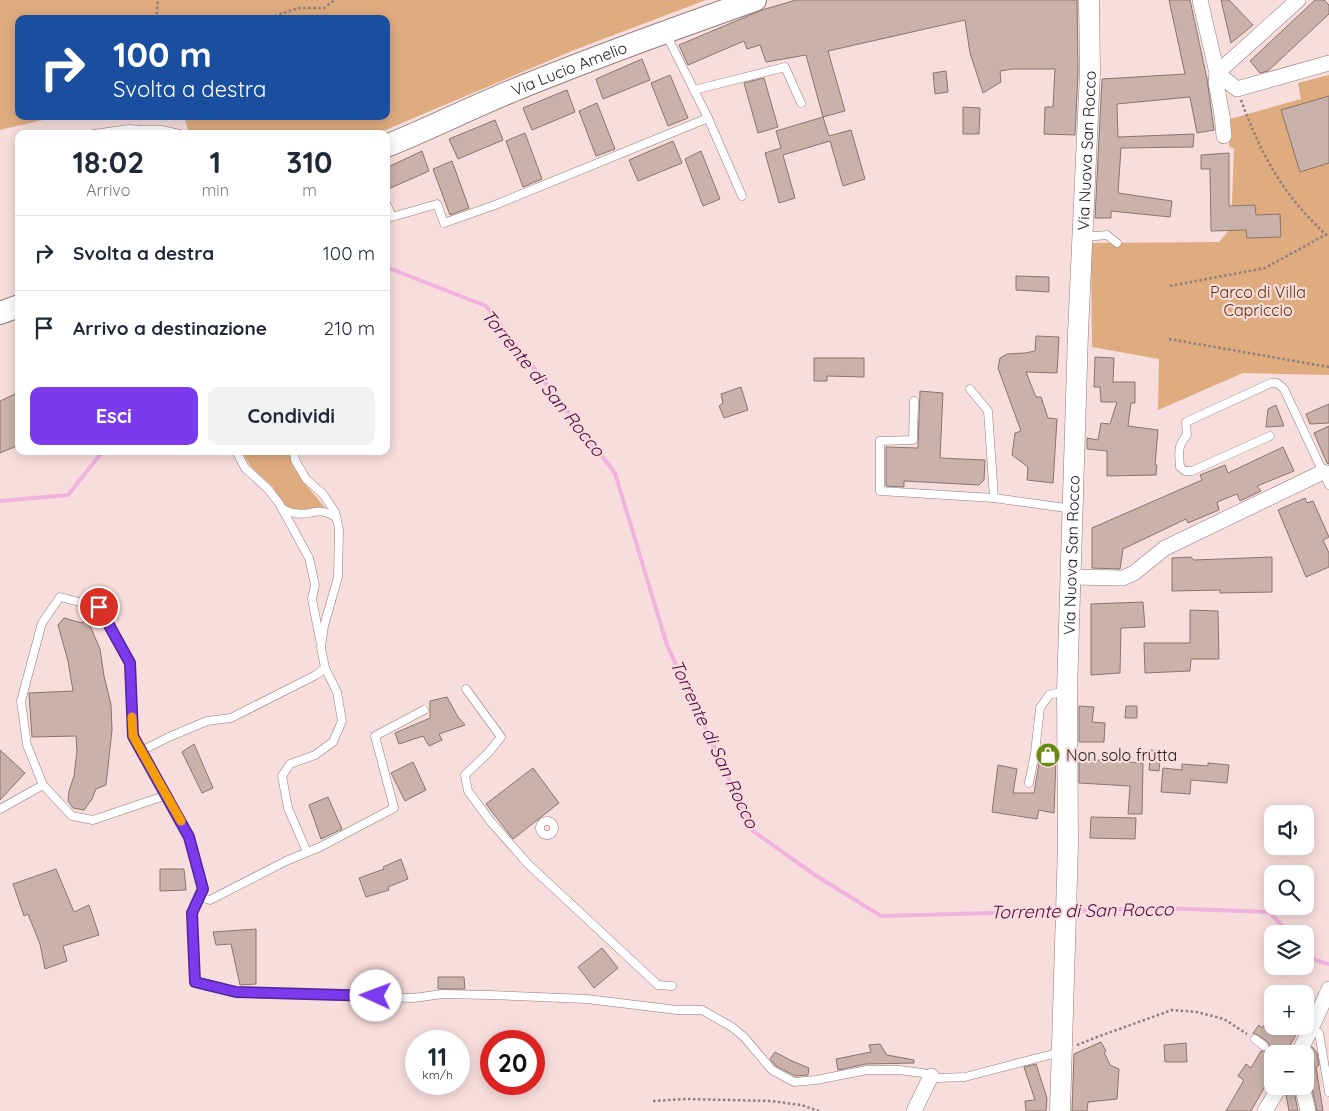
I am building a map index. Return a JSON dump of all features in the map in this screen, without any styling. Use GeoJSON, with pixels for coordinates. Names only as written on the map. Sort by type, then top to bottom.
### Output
{"type":"FeatureCollection","features":[{"type":"Feature","properties":{"kind":"main road","name":"Via Lucio Amelio"},"geometry":{"type":"LineString","coordinates":[[390,144],[601,55],[755,0]]}},
{"type":"Feature","properties":{"kind":"main road","name":"Via Nuova San Rocco"},"geometry":{"type":"LineString","coordinates":[[1060,1111],[1068,845],[1067,691],[1082,237],[1090,72],[1089,0]]}},
{"type":"Feature","properties":{"kind":"main road"},"geometry":{"type":"LineString","coordinates":[[0,314],[15,308]]}},
{"type":"Feature","properties":{"kind":"street"},"geometry":{"type":"LineString","coordinates":[[1200,0],[1217,73],[1216,82],[1224,136]]}},
{"type":"Feature","properties":{"kind":"street"},"geometry":{"type":"LineString","coordinates":[[1217,73],[1298,0]]}},
{"type":"Feature","properties":{"kind":"street"},"geometry":{"type":"LineString","coordinates":[[1217,73],[1237,89],[1329,63]]}},
{"type":"Feature","properties":{"kind":"street"},"geometry":{"type":"LineString","coordinates":[[1071,577],[1123,578],[1134,573],[1165,548],[1327,477]]}},
{"type":"Feature","properties":{"kind":"street"},"geometry":{"type":"LineString","coordinates":[[1305,1045],[1315,1031],[1329,989]]}},
{"type":"Feature","properties":{"kind":"street"},"geometry":{"type":"LineString","coordinates":[[914,1111],[931,1076]]}},
{"type":"Feature","properties":{"kind":"street"},"geometry":{"type":"LineString","coordinates":[[1264,1111],[1274,1095]]}},
{"type":"Feature","properties":{"kind":"street"},"geometry":{"type":"LineString","coordinates":[[1304,1095],[1308,1111]]}},
{"type":"Feature","properties":{"kind":"lane"},"geometry":{"type":"LineString","coordinates":[[665,32],[708,118],[742,196]]}},
{"type":"Feature","properties":{"kind":"lane"},"geometry":{"type":"LineString","coordinates":[[694,90],[785,67],[801,103]]}},
{"type":"Feature","properties":{"kind":"lane"},"geometry":{"type":"LineString","coordinates":[[390,212],[392,217],[437,204],[444,223],[495,205],[708,118]]}},
{"type":"Feature","properties":{"kind":"lane"},"geometry":{"type":"LineString","coordinates":[[1082,237],[1107,235],[1117,243]]}},
{"type":"Feature","properties":{"kind":"lane"},"geometry":{"type":"LineString","coordinates":[[1270,436],[1192,471],[1184,471],[1180,467],[1179,448],[1187,435],[1186,422],[1271,383],[1277,383],[1284,388],[1327,477]]}},
{"type":"Feature","properties":{"kind":"lane"},"geometry":{"type":"LineString","coordinates":[[970,389],[988,411],[994,498]]}},
{"type":"Feature","properties":{"kind":"lane"},"geometry":{"type":"LineString","coordinates":[[914,401],[913,440],[880,441],[880,492],[994,498],[1073,509]]}},
{"type":"Feature","properties":{"kind":"lane"},"geometry":{"type":"LineString","coordinates":[[238,455],[245,468],[267,488],[283,509],[309,558],[315,585],[312,599],[315,621],[325,668],[337,692],[342,721],[333,742],[314,755],[290,764],[282,776],[288,808],[308,852]]}},
{"type":"Feature","properties":{"kind":"lane"},"geometry":{"type":"LineString","coordinates":[[294,455],[294,460],[306,479],[323,494],[335,512],[339,529],[338,577],[324,626],[322,647]]}},
{"type":"Feature","properties":{"kind":"lane"},"geometry":{"type":"LineString","coordinates":[[283,509],[296,514],[318,511],[336,517]]}},
{"type":"Feature","properties":{"kind":"lane"},"geometry":{"type":"LineString","coordinates":[[167,795],[93,820],[72,816],[43,785],[27,745],[21,701],[42,623],[60,597],[99,607],[130,663],[133,736],[167,795],[189,837],[203,889],[192,913],[195,982],[236,992],[414,998],[442,994],[489,995],[587,999],[677,1010],[702,1010],[744,1037],[772,1070],[794,1082],[816,1080],[867,1070],[899,1070],[938,1078],[965,1077],[1063,1051]]}},
{"type":"Feature","properties":{"kind":"lane"},"geometry":{"type":"LineString","coordinates":[[141,751],[169,736],[207,721],[231,718],[316,675],[325,668]]}},
{"type":"Feature","properties":{"kind":"lane"},"geometry":{"type":"LineString","coordinates":[[466,689],[501,736],[490,752],[465,775],[468,791],[491,822],[528,864],[658,985],[672,986]]}},
{"type":"Feature","properties":{"kind":"lane"},"geometry":{"type":"LineString","coordinates":[[1029,783],[1035,753],[1040,708],[1049,695],[1067,691]]}},
{"type":"Feature","properties":{"kind":"lane"},"geometry":{"type":"LineString","coordinates":[[199,897],[210,900],[394,808],[374,736],[424,710]]}},
{"type":"Feature","properties":{"kind":"lane"},"geometry":{"type":"LineString","coordinates":[[0,809],[43,785]]}},
{"type":"Feature","properties":{"kind":"lane"},"geometry":{"type":"LineString","coordinates":[[1315,1031],[1329,1092]]}},
{"type":"Feature","properties":{"kind":"lane"},"geometry":{"type":"LineString","coordinates":[[1255,1039],[1264,1046]]}},
{"type":"Feature","properties":{"kind":"path"},"geometry":{"type":"LineString","coordinates":[[156,15],[158,0]]}},
{"type":"Feature","properties":{"kind":"path"},"geometry":{"type":"LineString","coordinates":[[277,15],[299,8],[324,8],[335,0]]}},
{"type":"Feature","properties":{"kind":"path"},"geometry":{"type":"LineString","coordinates":[[1170,286],[1265,268],[1328,234],[1302,210],[1288,193],[1269,163],[1249,122],[1237,89]]}},
{"type":"Feature","properties":{"kind":"path"},"geometry":{"type":"LineString","coordinates":[[1169,339],[1329,367]]}},
{"type":"Feature","properties":{"kind":"path"},"geometry":{"type":"LineString","coordinates":[[1063,1051],[1172,1010],[1197,1012],[1224,1019],[1255,1039]]}},
{"type":"Feature","properties":{"kind":"path"},"geometry":{"type":"LineString","coordinates":[[653,1101],[686,1099],[771,1101],[801,1105],[819,1111]]}},
{"type":"Feature","properties":{"kind":"green space"},"geometry":{"type":"Polygon","coordinates":[[[0,0],[706,0],[574,50],[385,130],[188,130],[185,120],[390,120],[390,15],[15,15],[15,120],[43,120],[0,130],[0,0]]]}},
{"type":"Feature","properties":{"kind":"green space","name":"Parco di Villa Capriccio"},"geometry":{"type":"Polygon","coordinates":[[[1329,75],[1329,375],[1243,373],[1158,410],[1159,359],[1092,347],[1091,243],[1219,242],[1231,228],[1234,149],[1229,146],[1230,119],[1301,99],[1298,83],[1329,75]]]}},
{"type":"Feature","properties":{"kind":"green space"},"geometry":{"type":"Polygon","coordinates":[[[244,455],[290,455],[293,466],[302,480],[326,509],[305,511],[291,509],[282,503],[273,487],[252,468],[244,455]]]}},
{"type":"Feature","properties":{"kind":"building"},"geometry":{"type":"Polygon","coordinates":[[[796,0],[1077,0],[1078,72],[1075,135],[1044,134],[1045,107],[1053,107],[1055,69],[1000,71],[1001,82],[983,93],[970,53],[965,20],[828,51],[845,111],[823,117],[806,55],[766,62],[760,45],[747,49],[744,41],[688,65],[679,45],[762,10],[796,0]]]}},
{"type":"Feature","properties":{"kind":"building"},"geometry":{"type":"Polygon","coordinates":[[[1169,0],[1190,0],[1207,79],[1214,130],[1197,133],[1190,97],[1117,104],[1118,137],[1194,134],[1193,147],[1121,148],[1118,193],[1172,201],[1170,217],[1111,211],[1111,218],[1095,218],[1102,79],[1185,74],[1169,0]]]}},
{"type":"Feature","properties":{"kind":"building"},"geometry":{"type":"Polygon","coordinates":[[[1221,0],[1229,0],[1253,25],[1231,43],[1221,0]]]}},
{"type":"Feature","properties":{"kind":"building"},"geometry":{"type":"Polygon","coordinates":[[[1315,0],[1324,0],[1329,5],[1329,14],[1268,71],[1260,73],[1250,61],[1315,0]]]}},
{"type":"Feature","properties":{"kind":"building"},"geometry":{"type":"Polygon","coordinates":[[[642,59],[650,80],[603,99],[596,79],[642,59]]]}},
{"type":"Feature","properties":{"kind":"building"},"geometry":{"type":"Polygon","coordinates":[[[946,71],[948,92],[935,94],[933,73],[946,71]]]}},
{"type":"Feature","properties":{"kind":"building"},"geometry":{"type":"Polygon","coordinates":[[[670,75],[688,118],[668,126],[651,83],[670,75]]]}},
{"type":"Feature","properties":{"kind":"building"},"geometry":{"type":"Polygon","coordinates":[[[764,78],[778,127],[758,133],[744,83],[764,78]]]}},
{"type":"Feature","properties":{"kind":"building"},"geometry":{"type":"Polygon","coordinates":[[[567,90],[575,112],[532,130],[523,108],[567,90]]]}},
{"type":"Feature","properties":{"kind":"building"},"geometry":{"type":"Polygon","coordinates":[[[1329,96],[1329,163],[1300,172],[1281,110],[1329,96]]]}},
{"type":"Feature","properties":{"kind":"building"},"geometry":{"type":"Polygon","coordinates":[[[597,103],[615,149],[596,156],[579,111],[597,103]]]}},
{"type":"Feature","properties":{"kind":"building"},"geometry":{"type":"Polygon","coordinates":[[[963,107],[980,108],[979,134],[963,134],[963,107]]]}},
{"type":"Feature","properties":{"kind":"building"},"geometry":{"type":"Polygon","coordinates":[[[823,117],[829,136],[851,130],[865,179],[843,186],[830,141],[783,155],[795,198],[779,203],[765,153],[781,148],[776,131],[823,117]]]}},
{"type":"Feature","properties":{"kind":"building"},"geometry":{"type":"Polygon","coordinates":[[[495,120],[503,140],[458,159],[449,139],[495,120]]]}},
{"type":"Feature","properties":{"kind":"building"},"geometry":{"type":"Polygon","coordinates":[[[525,133],[542,179],[523,187],[506,141],[525,133]]]}},
{"type":"Feature","properties":{"kind":"building"},"geometry":{"type":"Polygon","coordinates":[[[673,141],[682,163],[638,181],[629,160],[673,141]]]}},
{"type":"Feature","properties":{"kind":"building"},"geometry":{"type":"Polygon","coordinates":[[[422,151],[429,171],[390,188],[390,166],[422,151]]]}},
{"type":"Feature","properties":{"kind":"building"},"geometry":{"type":"Polygon","coordinates":[[[701,151],[720,199],[703,206],[685,159],[701,151]]]}},
{"type":"Feature","properties":{"kind":"building"},"geometry":{"type":"Polygon","coordinates":[[[1229,153],[1229,206],[1255,205],[1256,215],[1280,214],[1281,237],[1247,238],[1246,230],[1211,231],[1210,169],[1201,169],[1201,155],[1229,153]]]}},
{"type":"Feature","properties":{"kind":"building"},"geometry":{"type":"Polygon","coordinates":[[[452,161],[469,208],[450,215],[433,169],[452,161]]]}},
{"type":"Feature","properties":{"kind":"building"},"geometry":{"type":"Polygon","coordinates":[[[1016,276],[1049,277],[1049,292],[1016,290],[1016,276]]]}},
{"type":"Feature","properties":{"kind":"building"},"geometry":{"type":"Polygon","coordinates":[[[1036,336],[1059,337],[1057,373],[1026,372],[1036,397],[1041,397],[1048,418],[1057,419],[1053,483],[1027,480],[1028,467],[1012,455],[1015,433],[1021,431],[998,368],[1000,358],[1007,354],[1035,351],[1036,336]]]}},
{"type":"Feature","properties":{"kind":"building"},"geometry":{"type":"Polygon","coordinates":[[[1095,357],[1114,358],[1113,382],[1135,382],[1135,403],[1131,403],[1128,426],[1158,430],[1156,475],[1107,476],[1107,451],[1087,449],[1087,438],[1098,440],[1101,423],[1110,424],[1117,402],[1101,402],[1100,387],[1094,387],[1095,357]]]}},
{"type":"Feature","properties":{"kind":"building"},"geometry":{"type":"Polygon","coordinates":[[[814,358],[864,358],[864,377],[827,376],[827,381],[814,381],[814,358]]]}},
{"type":"Feature","properties":{"kind":"building"},"geometry":{"type":"Polygon","coordinates":[[[741,387],[748,410],[724,418],[719,406],[723,403],[721,394],[741,387]]]}},
{"type":"Feature","properties":{"kind":"building"},"geometry":{"type":"Polygon","coordinates":[[[920,391],[943,393],[940,458],[985,460],[984,480],[979,485],[904,481],[904,487],[886,486],[886,447],[918,448],[920,391]]]}},
{"type":"Feature","properties":{"kind":"building"},"geometry":{"type":"Polygon","coordinates":[[[15,394],[15,447],[0,453],[0,401],[15,394]]]}},
{"type":"Feature","properties":{"kind":"building"},"geometry":{"type":"Polygon","coordinates":[[[1329,404],[1329,423],[1310,424],[1306,414],[1329,404]]]}},
{"type":"Feature","properties":{"kind":"building"},"geometry":{"type":"Polygon","coordinates":[[[1276,405],[1284,426],[1266,427],[1268,409],[1276,405]]]}},
{"type":"Feature","properties":{"kind":"building"},"geometry":{"type":"Polygon","coordinates":[[[1329,426],[1329,464],[1314,433],[1329,426]]]}},
{"type":"Feature","properties":{"kind":"building"},"geometry":{"type":"Polygon","coordinates":[[[1283,447],[1294,471],[1257,486],[1261,491],[1240,501],[1237,494],[1217,502],[1219,510],[1188,523],[1186,519],[1123,549],[1120,569],[1092,568],[1092,528],[1202,480],[1200,475],[1225,465],[1228,473],[1283,447]]]}},
{"type":"Feature","properties":{"kind":"building"},"geometry":{"type":"Polygon","coordinates":[[[1305,498],[1307,503],[1313,501],[1329,537],[1323,540],[1329,553],[1329,567],[1306,577],[1278,510],[1305,498]]]}},
{"type":"Feature","properties":{"kind":"building"},"geometry":{"type":"Polygon","coordinates":[[[1191,557],[1194,560],[1272,557],[1272,592],[1220,593],[1220,590],[1172,591],[1172,558],[1191,557]]]}},
{"type":"Feature","properties":{"kind":"building"},"geometry":{"type":"Polygon","coordinates":[[[1143,602],[1145,627],[1121,628],[1120,673],[1091,675],[1091,604],[1143,602]]]}},
{"type":"Feature","properties":{"kind":"building"},"geometry":{"type":"Polygon","coordinates":[[[1190,610],[1218,611],[1219,659],[1191,659],[1190,671],[1145,673],[1144,643],[1190,643],[1190,610]]]}},
{"type":"Feature","properties":{"kind":"building"},"geometry":{"type":"Polygon","coordinates":[[[64,618],[82,623],[87,619],[100,649],[111,705],[112,730],[106,785],[96,789],[84,810],[73,808],[68,801],[74,776],[77,751],[76,736],[32,737],[29,693],[73,691],[68,661],[58,625],[64,618]]]}},
{"type":"Feature","properties":{"kind":"building"},"geometry":{"type":"Polygon","coordinates":[[[447,697],[458,717],[465,725],[439,734],[442,740],[429,746],[423,736],[399,744],[395,733],[430,718],[430,701],[447,697]]]}},
{"type":"Feature","properties":{"kind":"building"},"geometry":{"type":"Polygon","coordinates":[[[1079,706],[1094,707],[1092,722],[1105,723],[1104,742],[1079,742],[1079,706]]]}},
{"type":"Feature","properties":{"kind":"building"},"geometry":{"type":"Polygon","coordinates":[[[1126,706],[1137,706],[1137,718],[1125,718],[1126,706]]]}},
{"type":"Feature","properties":{"kind":"building"},"geometry":{"type":"Polygon","coordinates":[[[194,744],[213,788],[202,793],[182,752],[194,744]]]}},
{"type":"Feature","properties":{"kind":"building"},"geometry":{"type":"Polygon","coordinates":[[[0,750],[25,773],[0,800],[0,750]]]}},
{"type":"Feature","properties":{"kind":"building"},"geometry":{"type":"Polygon","coordinates":[[[1151,750],[1161,751],[1159,771],[1149,770],[1151,750]]]}},
{"type":"Feature","properties":{"kind":"building"},"geometry":{"type":"Polygon","coordinates":[[[1040,757],[1056,758],[1054,813],[1039,810],[1037,819],[992,812],[998,765],[1017,769],[1013,793],[1034,793],[1040,757]]]}},
{"type":"Feature","properties":{"kind":"building"},"geometry":{"type":"Polygon","coordinates":[[[1079,759],[1143,763],[1142,814],[1128,814],[1130,786],[1079,783],[1079,759]]]}},
{"type":"Feature","properties":{"kind":"building"},"geometry":{"type":"Polygon","coordinates":[[[413,762],[426,790],[405,801],[391,773],[413,762]]]}},
{"type":"Feature","properties":{"kind":"building"},"geometry":{"type":"Polygon","coordinates":[[[1208,763],[1229,765],[1227,783],[1191,780],[1190,794],[1161,792],[1163,768],[1182,770],[1182,764],[1208,766],[1208,763]]]}},
{"type":"Feature","properties":{"kind":"building"},"geometry":{"type":"Polygon","coordinates":[[[533,768],[559,803],[513,839],[486,804],[533,768]]]}},
{"type":"Feature","properties":{"kind":"building"},"geometry":{"type":"Polygon","coordinates":[[[328,797],[342,829],[321,839],[309,805],[328,797]]]}},
{"type":"Feature","properties":{"kind":"building"},"geometry":{"type":"Polygon","coordinates":[[[1091,817],[1136,818],[1135,839],[1090,838],[1091,817]]]}},
{"type":"Feature","properties":{"kind":"building"},"geometry":{"type":"Polygon","coordinates":[[[401,859],[408,879],[388,887],[389,890],[366,897],[359,878],[384,869],[383,867],[401,859]]]}},
{"type":"Feature","properties":{"kind":"building"},"geometry":{"type":"Polygon","coordinates":[[[56,869],[74,912],[89,905],[99,935],[63,946],[67,961],[45,969],[40,944],[28,914],[24,916],[13,884],[56,869]]]}},
{"type":"Feature","properties":{"kind":"building"},"geometry":{"type":"Polygon","coordinates":[[[160,869],[184,869],[186,890],[160,891],[160,869]]]}},
{"type":"Feature","properties":{"kind":"building"},"geometry":{"type":"Polygon","coordinates":[[[256,929],[256,984],[240,985],[231,944],[216,945],[213,932],[256,929]]]}},
{"type":"Feature","properties":{"kind":"building"},"geometry":{"type":"Polygon","coordinates":[[[602,948],[618,968],[594,988],[578,967],[602,948]]]}},
{"type":"Feature","properties":{"kind":"building"},"geometry":{"type":"Polygon","coordinates":[[[438,977],[464,977],[465,989],[438,989],[438,977]]]}},
{"type":"Feature","properties":{"kind":"building"},"geometry":{"type":"Polygon","coordinates":[[[1259,1025],[1262,1028],[1264,1025],[1264,1035],[1296,1035],[1290,1045],[1269,1045],[1268,1042],[1253,1033],[1259,1025]]]}},
{"type":"Feature","properties":{"kind":"building"},"geometry":{"type":"Polygon","coordinates":[[[1101,1042],[1110,1065],[1119,1069],[1117,1099],[1088,1102],[1087,1111],[1072,1111],[1074,1054],[1101,1042]]]}},
{"type":"Feature","properties":{"kind":"building"},"geometry":{"type":"Polygon","coordinates":[[[1186,1043],[1187,1062],[1165,1062],[1164,1045],[1186,1043]]]}},
{"type":"Feature","properties":{"kind":"building"},"geometry":{"type":"Polygon","coordinates":[[[880,1044],[887,1055],[914,1060],[914,1063],[866,1064],[838,1070],[836,1059],[871,1052],[869,1045],[880,1044]]]}},
{"type":"Feature","properties":{"kind":"building"},"geometry":{"type":"Polygon","coordinates":[[[1314,1049],[1317,1053],[1319,1065],[1316,1067],[1323,1111],[1317,1111],[1313,1095],[1314,1049]]]}},
{"type":"Feature","properties":{"kind":"building"},"geometry":{"type":"Polygon","coordinates":[[[1261,1051],[1264,1051],[1264,1088],[1251,1111],[1226,1111],[1244,1080],[1238,1076],[1246,1064],[1251,1068],[1261,1051]]]}},
{"type":"Feature","properties":{"kind":"building"},"geometry":{"type":"Polygon","coordinates":[[[775,1052],[809,1068],[808,1075],[795,1076],[776,1066],[770,1059],[775,1052]]]}},
{"type":"Feature","properties":{"kind":"building"},"geometry":{"type":"Polygon","coordinates":[[[1036,1064],[1047,1098],[1046,1111],[1026,1111],[1025,1101],[1035,1100],[1024,1067],[1036,1064]]]}},
{"type":"Feature","properties":{"kind":"building"},"geometry":{"type":"Polygon","coordinates":[[[1286,1095],[1295,1095],[1298,1111],[1289,1111],[1286,1095]]]}},
{"type":"Feature","properties":{"kind":"waterway","name":"Torrente di San Rocco"},"geometry":{"type":"LineString","coordinates":[[390,269],[486,306],[615,473],[667,645],[753,831],[815,875],[881,916],[1059,911]]}},
{"type":"Feature","properties":{"kind":"waterway","name":"Torrente di San Rocco"},"geometry":{"type":"LineString","coordinates":[[0,501],[68,495],[100,455]]}},
{"type":"Feature","properties":{"kind":"waterway","name":"Torrente di San Rocco"},"geometry":{"type":"LineString","coordinates":[[1071,911],[1161,908],[1269,912],[1281,925]]}},
{"type":"Feature","properties":{"kind":"waterway","name":"Torrente di San Rocco"},"geometry":{"type":"LineString","coordinates":[[1314,959],[1329,964]]}},
{"type":"Feature","properties":{"kind":"slow traffic"},"geometry":{"type":"LineString","coordinates":[[132,717],[133,736],[181,821]]}},
{"type":"Feature","properties":{"kind":"place","name":"Non solo frutta"},"geometry":{"type":"Point","coordinates":[1048,755]}},
{"type":"Feature","properties":{"kind":"route"},"geometry":{"type":"LineString","coordinates":[[99,607],[130,663],[133,736],[189,837],[203,889],[192,913],[195,982],[236,992],[376,996]]}}]}
